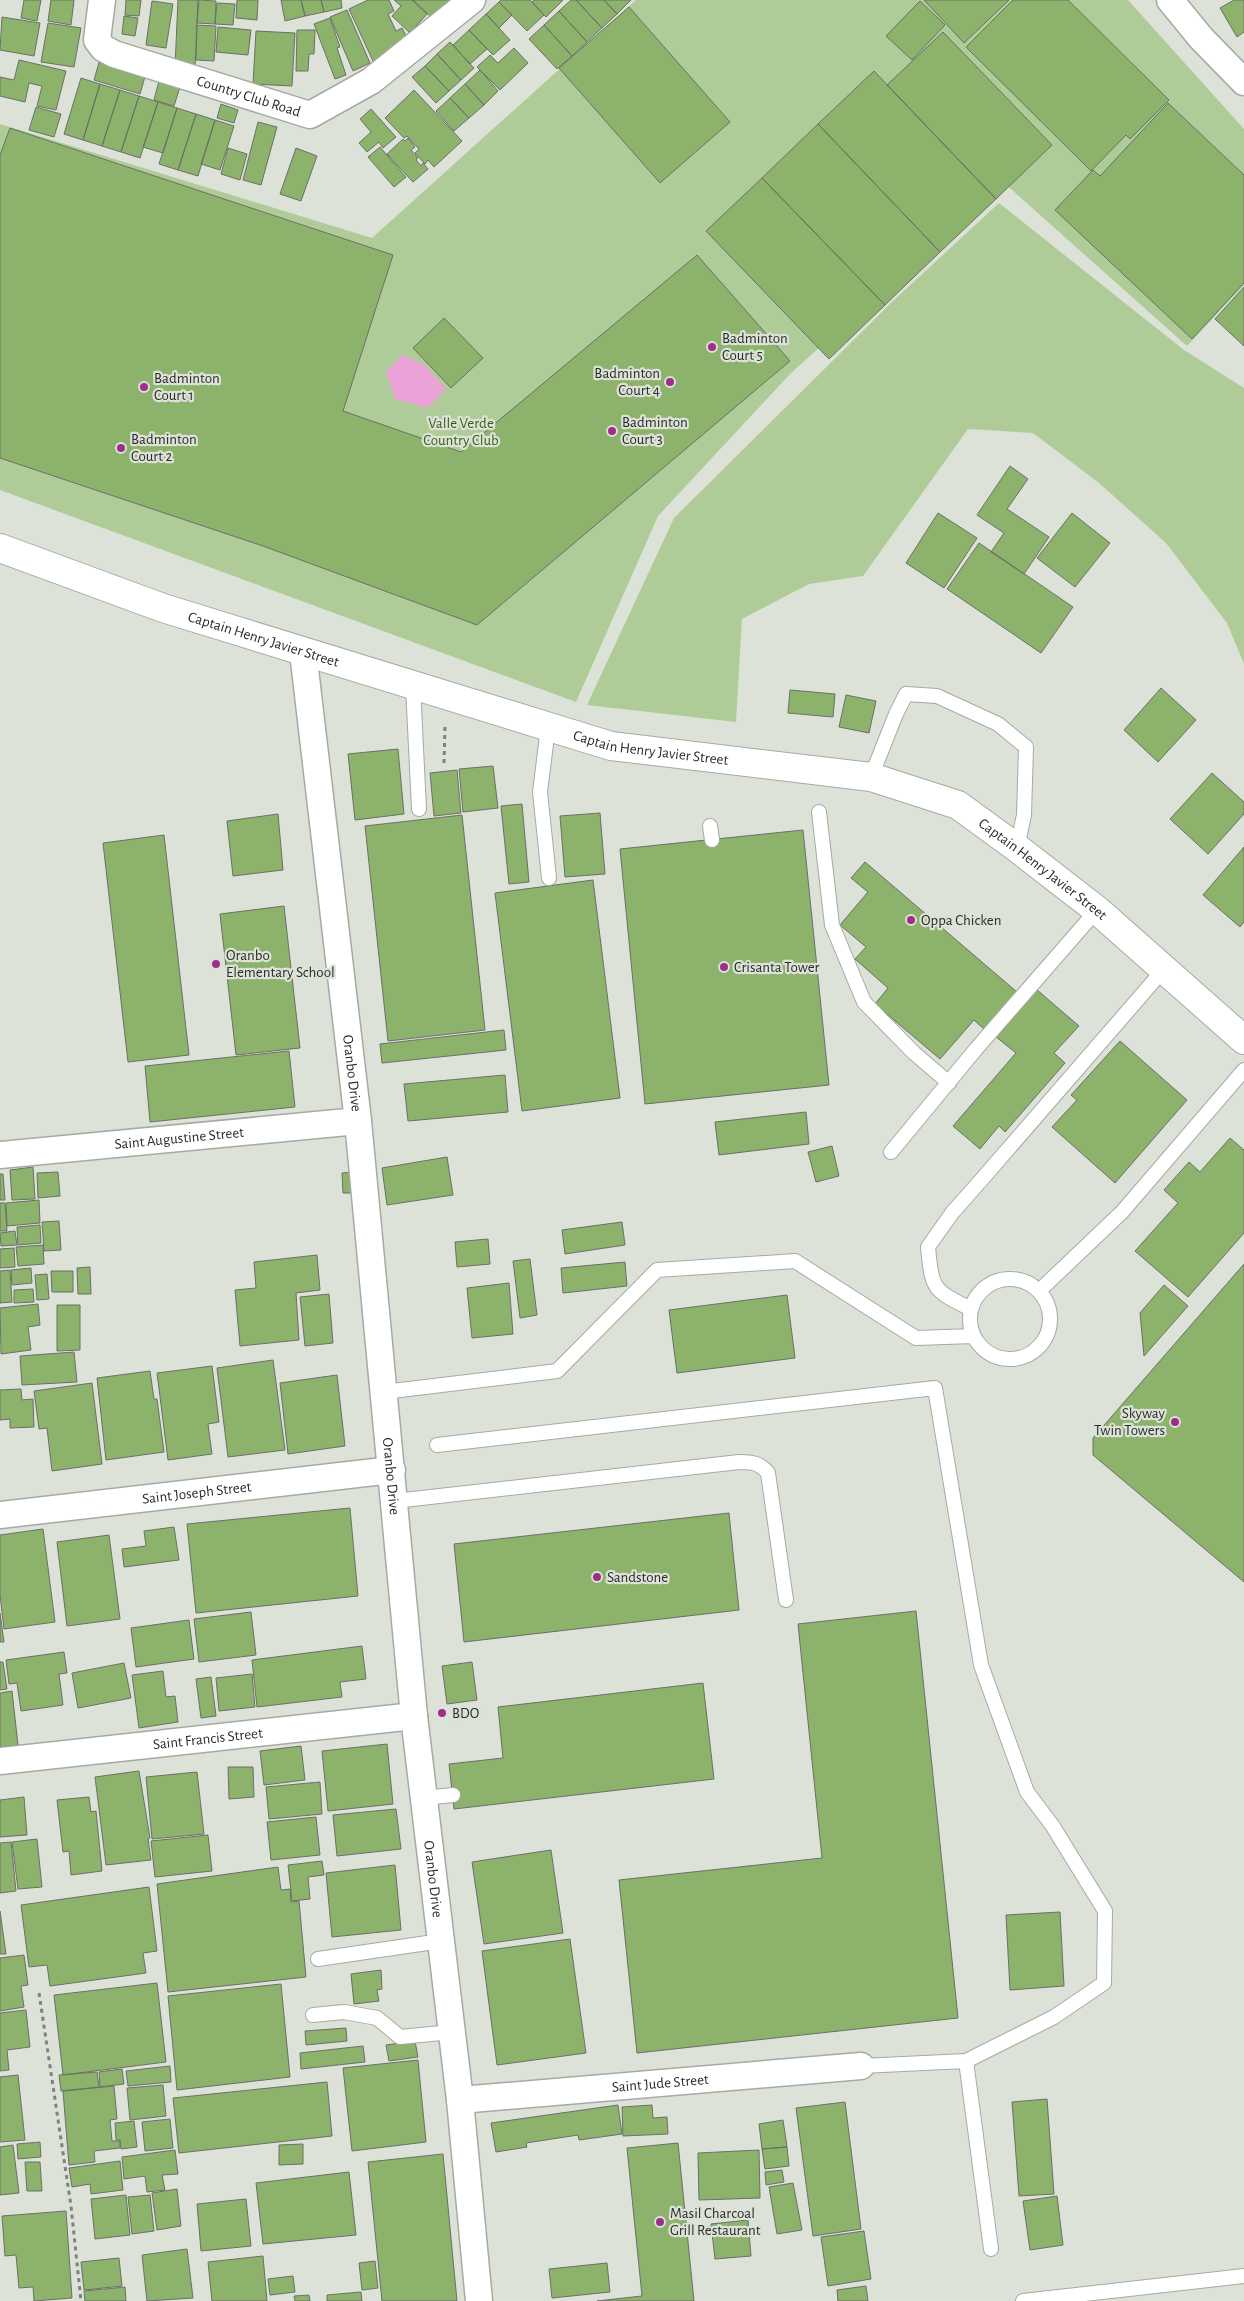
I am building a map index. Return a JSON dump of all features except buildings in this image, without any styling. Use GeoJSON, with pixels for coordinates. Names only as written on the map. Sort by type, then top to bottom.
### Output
{"type":"FeatureCollection","features":[{"type":"Feature","properties":{"kind":"street","name":"Country Club Road"},"geometry":{"type":"LineString","coordinates":[[102,0],[97,40],[103,48],[114,54],[310,116],[371,81],[472,0]]}},
{"type":"Feature","properties":{"kind":"street"},"geometry":{"type":"LineString","coordinates":[[1170,0],[1201,38],[1244,82]]}},
{"type":"Feature","properties":{"kind":"street","name":"Captain Henry Javier Street"},"geometry":{"type":"LineString","coordinates":[[0,548],[163,608],[611,746],[871,777],[958,805],[1097,910],[1165,968],[1244,1040]]}},
{"type":"Feature","properties":{"kind":"street","name":"Oranbo Drive"},"geometry":{"type":"LineString","coordinates":[[302,652],[358,1121],[414,1716],[460,2100],[479,2301]]}},
{"type":"Feature","properties":{"kind":"street","name":"Saint Augustine Street"},"geometry":{"type":"LineString","coordinates":[[0,1155],[358,1121]]}},
{"type":"Feature","properties":{"kind":"street","name":"Saint Joseph Street"},"geometry":{"type":"LineString","coordinates":[[0,1515],[392,1470]]}},
{"type":"Feature","properties":{"kind":"street","name":"Saint Francis Street"},"geometry":{"type":"LineString","coordinates":[[0,1760],[414,1716]]}},
{"type":"Feature","properties":{"kind":"street","name":"Saint Jude Street"},"geometry":{"type":"LineString","coordinates":[[460,2100],[861,2066]]}},
{"type":"Feature","properties":{"kind":"lane"},"geometry":{"type":"LineString","coordinates":[[412,686],[419,809]]}},
{"type":"Feature","properties":{"kind":"lane"},"geometry":{"type":"LineString","coordinates":[[871,777],[906,694],[937,696],[998,724],[1026,747],[1024,814],[1017,848]]}},
{"type":"Feature","properties":{"kind":"lane"},"geometry":{"type":"LineString","coordinates":[[548,728],[540,792],[549,878]]}},
{"type":"Feature","properties":{"kind":"lane"},"geometry":{"type":"LineString","coordinates":[[819,812],[832,926],[864,1002],[914,1053],[949,1083]]}},
{"type":"Feature","properties":{"kind":"lane"},"geometry":{"type":"LineString","coordinates":[[891,1152],[976,1049],[1097,910]]}},
{"type":"Feature","properties":{"kind":"lane"},"geometry":{"type":"LineString","coordinates":[[972,1309],[943,1295],[931,1279],[928,1247],[964,1199],[1165,968]]}},
{"type":"Feature","properties":{"kind":"lane"},"geometry":{"type":"LineString","coordinates":[[1039,1291],[1122,1212],[1244,1070]]}},
{"type":"Feature","properties":{"kind":"lane"},"geometry":{"type":"LineString","coordinates":[[384,1392],[557,1372],[657,1270],[795,1261],[916,1338],[974,1336]]}},
{"type":"Feature","properties":{"kind":"lane"},"geometry":{"type":"LineString","coordinates":[[1014,1279],[1028,1283],[1039,1291],[1047,1302],[1050,1316],[1049,1330],[1043,1343],[1032,1353],[1019,1359],[1005,1360],[992,1355],[981,1347],[974,1336],[970,1323],[972,1309],[977,1296],[987,1287],[1000,1280],[1014,1279]]}},
{"type":"Feature","properties":{"kind":"lane"},"geometry":{"type":"LineString","coordinates":[[437,1444],[935,1388],[981,1665],[1028,1792],[1052,1825],[1104,1911],[1104,1983],[1054,2017],[966,2061],[861,2066]]}},
{"type":"Feature","properties":{"kind":"lane"},"geometry":{"type":"LineString","coordinates":[[395,1501],[751,1462],[762,1465],[768,1473],[786,1600]]}},
{"type":"Feature","properties":{"kind":"lane"},"geometry":{"type":"LineString","coordinates":[[424,1798],[453,1795]]}},
{"type":"Feature","properties":{"kind":"lane"},"geometry":{"type":"LineString","coordinates":[[318,1959],[441,1941]]}},
{"type":"Feature","properties":{"kind":"lane"},"geometry":{"type":"LineString","coordinates":[[313,2015],[344,2012],[376,2018],[400,2037],[452,2032]]}},
{"type":"Feature","properties":{"kind":"lane"},"geometry":{"type":"LineString","coordinates":[[966,2061],[991,2249]]}},
{"type":"Feature","properties":{"kind":"lane"},"geometry":{"type":"LineString","coordinates":[[1023,2301],[1244,2276]]}},
{"type":"Feature","properties":{"kind":"path"},"geometry":{"type":"LineString","coordinates":[[443,771],[447,697]]}},
{"type":"Feature","properties":{"kind":"path"},"geometry":{"type":"LineString","coordinates":[[39,1993],[71,2206],[81,2301]]}},
{"type":"Feature","properties":{"kind":"green space","name":"Valle Verde Country Club"},"geometry":{"type":"Polygon","coordinates":[[[636,0],[1128,0],[1244,129],[1244,285],[1187,346],[1003,182],[791,373],[658,516],[576,702],[0,490],[0,124],[372,238],[636,0]]]}},
{"type":"Feature","properties":{"kind":"green space"},"geometry":{"type":"Polygon","coordinates":[[[999,203],[1184,350],[1244,388],[1244,664],[1227,623],[1166,543],[1099,483],[1033,433],[968,429],[863,576],[809,584],[742,619],[736,722],[587,705],[674,518],[892,302],[999,203]]]}},
{"type":"Feature","properties":{"kind":"shaded area"},"geometry":{"type":"Polygon","coordinates":[[[402,355],[425,365],[446,389],[428,408],[395,399],[386,372],[402,355]]]}},
{"type":"Feature","properties":{"kind":"place","name":"Badminton Court 5"},"geometry":{"type":"Point","coordinates":[712,347]}},
{"type":"Feature","properties":{"kind":"place","name":"Badminton Court 4"},"geometry":{"type":"Point","coordinates":[670,382]}},
{"type":"Feature","properties":{"kind":"place","name":"Badminton Court 1"},"geometry":{"type":"Point","coordinates":[144,387]}},
{"type":"Feature","properties":{"kind":"place","name":"Badminton Court 3"},"geometry":{"type":"Point","coordinates":[612,431]}},
{"type":"Feature","properties":{"kind":"place","name":"Badminton Court 2"},"geometry":{"type":"Point","coordinates":[121,448]}},
{"type":"Feature","properties":{"kind":"place","name":"Oppa Chicken"},"geometry":{"type":"Point","coordinates":[911,920]}},
{"type":"Feature","properties":{"kind":"place","name":"Oranbo Elementary School"},"geometry":{"type":"Point","coordinates":[216,964]}},
{"type":"Feature","properties":{"kind":"place","name":"Crisanta Tower"},"geometry":{"type":"Point","coordinates":[724,967]}},
{"type":"Feature","properties":{"kind":"place","name":"Skyway Twin Towers"},"geometry":{"type":"Point","coordinates":[1175,1422]}},
{"type":"Feature","properties":{"kind":"place","name":"Sandstone"},"geometry":{"type":"Point","coordinates":[597,1577]}},
{"type":"Feature","properties":{"kind":"place","name":"BDO"},"geometry":{"type":"Point","coordinates":[442,1713]}},
{"type":"Feature","properties":{"kind":"place","name":"Masil Charcoal Grill Restaurant"},"geometry":{"type":"Point","coordinates":[660,2222]}}]}
